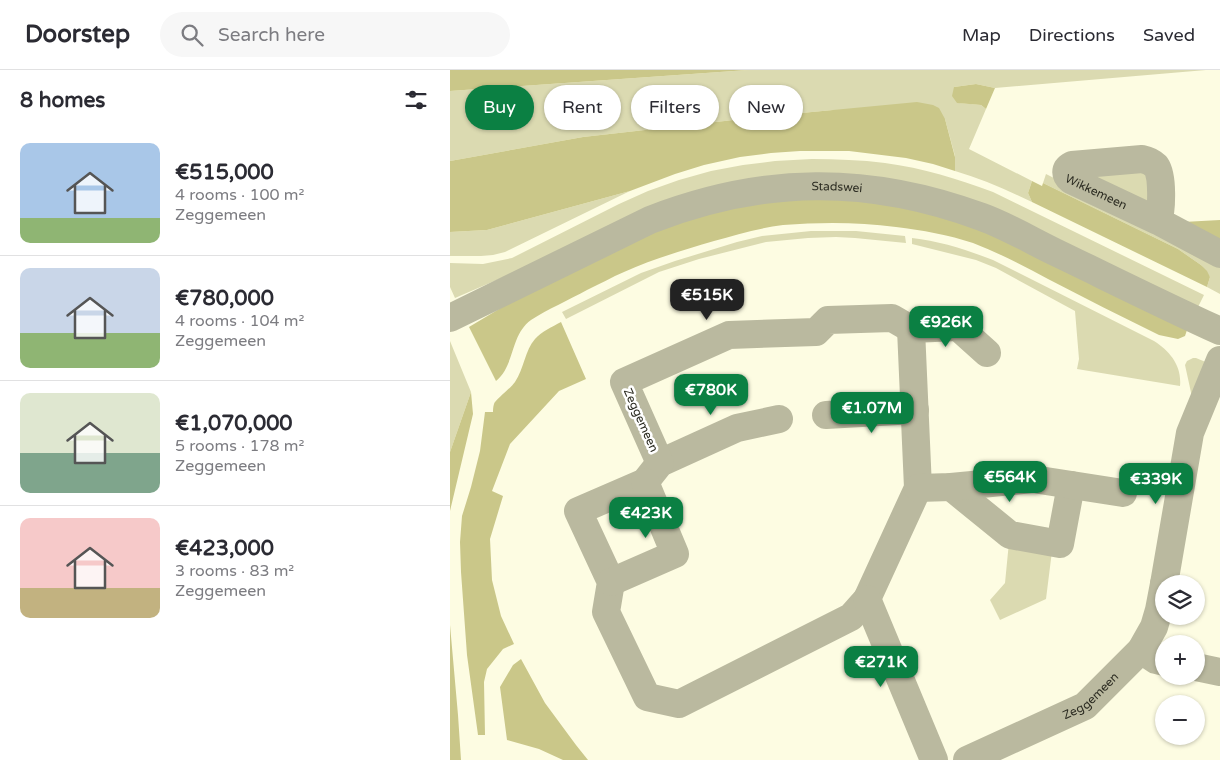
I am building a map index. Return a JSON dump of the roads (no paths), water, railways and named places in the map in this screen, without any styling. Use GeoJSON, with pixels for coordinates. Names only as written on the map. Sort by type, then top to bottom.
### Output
{"type":"FeatureCollection","features":[{"type":"Feature","properties":{"kind":"street","name":"Stadswei"},"geometry":{"type":"LineString","coordinates":[[450,318],[650,220],[679,209],[746,192],[782,187],[818,186],[852,187],[907,195],[984,218],[1220,331]]}},
{"type":"Feature","properties":{"kind":"street"},"geometry":{"type":"LineString","coordinates":[[1158,221],[1220,254]]}},
{"type":"Feature","properties":{"kind":"street","name":"Zeggemeen"},"geometry":{"type":"LineString","coordinates":[[779,419],[737,428],[653,472],[578,511],[610,582],[675,554],[653,472],[624,382],[729,335],[816,332],[828,320],[892,318],[911,329],[958,327],[987,353]]}},
{"type":"Feature","properties":{"kind":"street"},"geometry":{"type":"LineString","coordinates":[[610,582],[606,612],[647,697],[679,704],[851,617],[867,599],[918,488],[911,329]]}},
{"type":"Feature","properties":{"kind":"street","name":"Zeggemeen"},"geometry":{"type":"LineString","coordinates":[[1166,575],[1190,433],[1220,360]]}},
{"type":"Feature","properties":{"kind":"street"},"geometry":{"type":"LineString","coordinates":[[826,416],[915,410]]}},
{"type":"Feature","properties":{"kind":"street"},"geometry":{"type":"LineString","coordinates":[[918,488],[1033,479],[1123,493]]}},
{"type":"Feature","properties":{"kind":"street"},"geometry":{"type":"LineString","coordinates":[[950,487],[1010,536],[1060,544],[1071,485]]}},
{"type":"Feature","properties":{"kind":"street"},"geometry":{"type":"LineString","coordinates":[[867,599],[934,760]]}},
{"type":"Feature","properties":{"kind":"street","name":"Zeggemeen"},"geometry":{"type":"LineString","coordinates":[[967,760],[1085,706],[1152,656],[1155,624]]}},
{"type":"Feature","properties":{"kind":"street"},"geometry":{"type":"LineString","coordinates":[[1205,669],[1220,672]]}}]}
